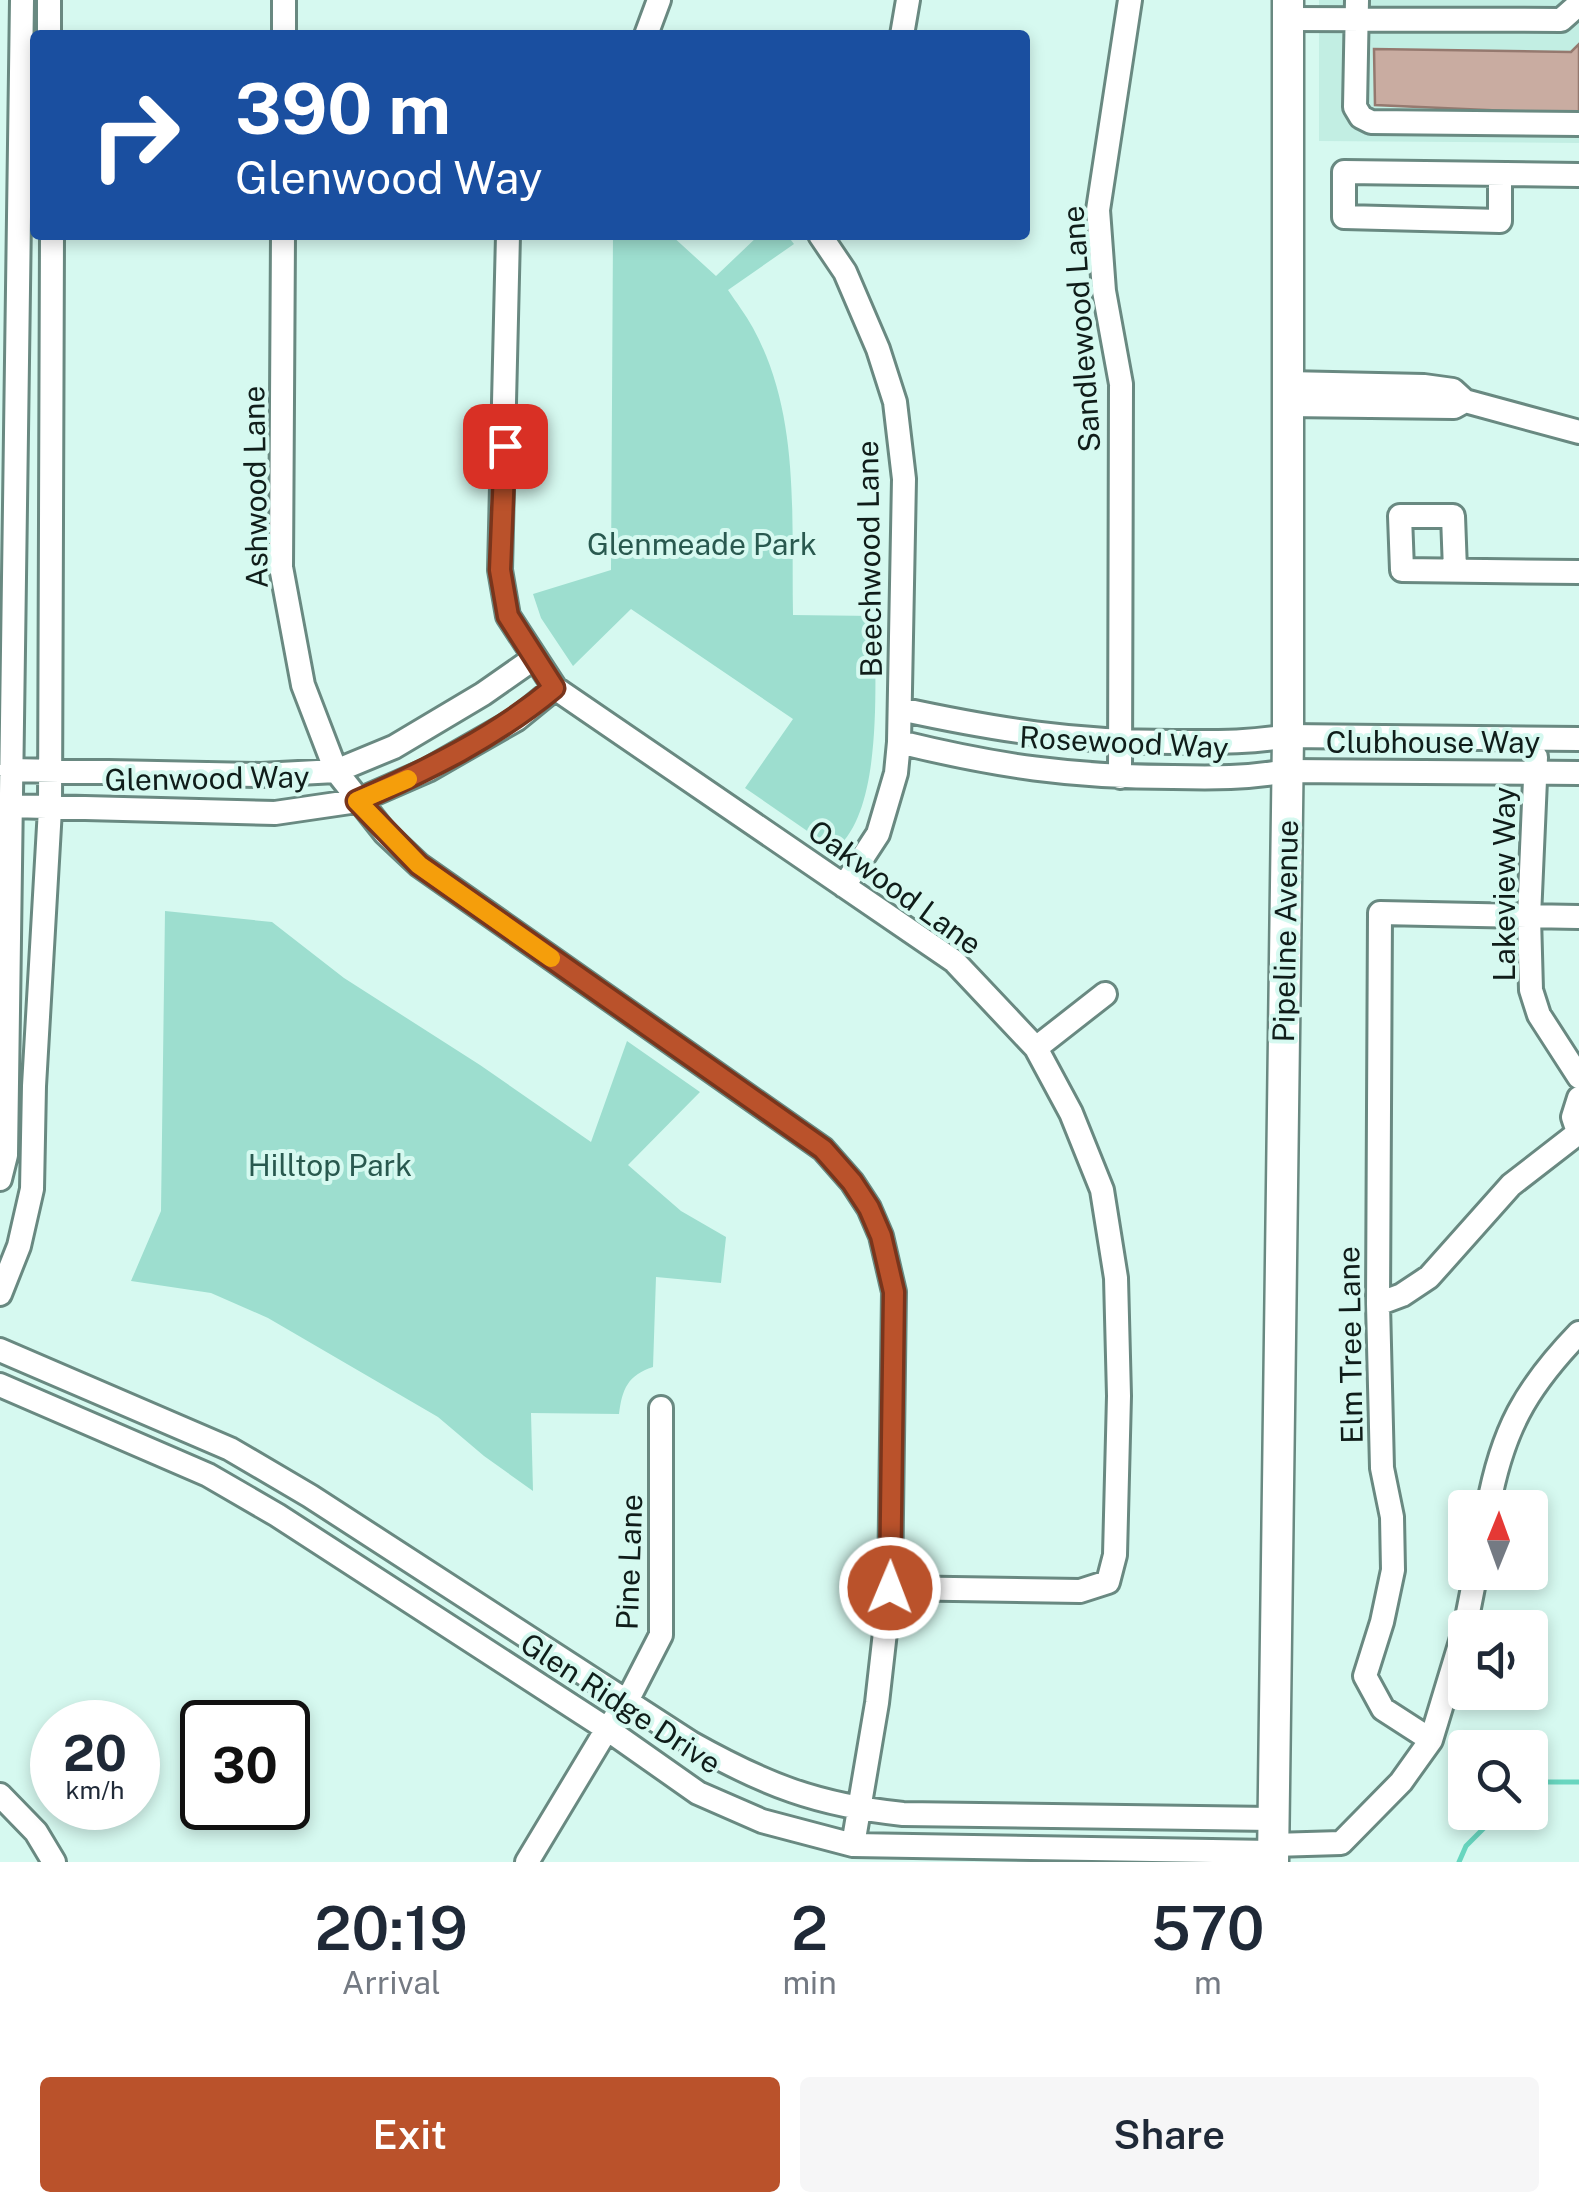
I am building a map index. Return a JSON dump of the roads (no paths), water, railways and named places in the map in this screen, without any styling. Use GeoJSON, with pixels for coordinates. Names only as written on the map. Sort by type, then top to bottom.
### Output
{"type":"FeatureCollection","features":[{"type":"Feature","properties":{"kind":"main road","name":"Pipeline Avenue"},"geometry":{"type":"LineString","coordinates":[[1274,1844],[1288,736],[1288,9]]}},
{"type":"Feature","properties":{"kind":"street"},"geometry":{"type":"LineString","coordinates":[[0,1178],[6,1155],[10,950],[10,302],[22,0]]}},
{"type":"Feature","properties":{"kind":"street"},"geometry":{"type":"LineString","coordinates":[[49,0],[49,30]]}},
{"type":"Feature","properties":{"kind":"street"},"geometry":{"type":"LineString","coordinates":[[284,0],[284,30]]}},
{"type":"Feature","properties":{"kind":"street"},"geometry":{"type":"LineString","coordinates":[[648,30],[659,0]]}},
{"type":"Feature","properties":{"kind":"street"},"geometry":{"type":"LineString","coordinates":[[903,30],[908,0]]}},
{"type":"Feature","properties":{"kind":"street","name":"Sandlewood Lane"},"geometry":{"type":"LineString","coordinates":[[1120,777],[1120,384],[1104,291],[1098,210],[1130,0]]}},
{"type":"Feature","properties":{"kind":"street"},"geometry":{"type":"LineString","coordinates":[[1288,9],[1561,20],[1579,4]]}},
{"type":"Feature","properties":{"kind":"street"},"geometry":{"type":"LineString","coordinates":[[1357,10],[1355,107],[1361,117],[1371,122],[1579,124]]}},
{"type":"Feature","properties":{"kind":"street"},"geometry":{"type":"LineString","coordinates":[[1500,174],[1500,221],[1344,217],[1344,172],[1579,175]]}},
{"type":"Feature","properties":{"kind":"street"},"geometry":{"type":"LineString","coordinates":[[0,1294],[19,1246],[32,1189],[50,809],[52,240]]}},
{"type":"Feature","properties":{"kind":"street","name":"Ashwood Lane"},"geometry":{"type":"LineString","coordinates":[[283,240],[281,566],[303,685],[336,771],[357,801],[419,865],[823,1149],[852,1182],[881,1236],[894,1292],[890,1588],[852,1845]]}},
{"type":"Feature","properties":{"kind":"street","name":"Oakwood Lane"},"geometry":{"type":"LineString","coordinates":[[508,240],[500,570],[508,616],[534,659],[554,688],[954,961],[1036,1048],[1071,1113],[1102,1190],[1116,1278],[1118,1396],[1114,1556],[1108,1582],[1080,1591],[890,1588]]}},
{"type":"Feature","properties":{"kind":"street","name":"Beechwood Lane"},"geometry":{"type":"LineString","coordinates":[[823,240],[845,272],[878,349],[895,402],[904,479],[900,742],[896,772],[878,834],[844,886]]}},
{"type":"Feature","properties":{"kind":"street"},"geometry":{"type":"LineString","coordinates":[[10,302],[53,302]]}},
{"type":"Feature","properties":{"kind":"street"},"geometry":{"type":"LineString","coordinates":[[1287,394],[1361,395],[1424,386],[1453,390],[1465,401],[1579,432]]}},
{"type":"Feature","properties":{"kind":"street"},"geometry":{"type":"LineString","coordinates":[[1455,570],[1579,572]]}},
{"type":"Feature","properties":{"kind":"street","name":"Glenwood Way"},"geometry":{"type":"LineString","coordinates":[[10,770],[261,775],[336,771],[394,747],[484,694],[534,659]]}},
{"type":"Feature","properties":{"kind":"street","name":"Glenwood Way"},"geometry":{"type":"LineString","coordinates":[[9,806],[276,813],[357,801],[428,770],[517,719],[554,688]]}},
{"type":"Feature","properties":{"kind":"street","name":"Rosewood Way"},"geometry":{"type":"LineString","coordinates":[[900,708],[1016,733],[1120,742],[1250,742],[1288,736]]}},
{"type":"Feature","properties":{"kind":"street","name":"Clubhouse Way"},"geometry":{"type":"LineString","coordinates":[[1288,736],[1579,739]]}},
{"type":"Feature","properties":{"kind":"street","name":"Lakeview Way"},"geometry":{"type":"LineString","coordinates":[[1536,738],[1531,990],[1540,1015],[1579,1077]]}},
{"type":"Feature","properties":{"kind":"street","name":"Rosewood Way"},"geometry":{"type":"LineString","coordinates":[[900,742],[1016,768],[1120,777],[1250,778],[1287,771]]}},
{"type":"Feature","properties":{"kind":"street","name":"Clubhouse Way"},"geometry":{"type":"LineString","coordinates":[[1287,771],[1579,773]]}},
{"type":"Feature","properties":{"kind":"street","name":"Elm Tree Lane"},"geometry":{"type":"LineString","coordinates":[[1430,1740],[1383,1709],[1365,1676],[1393,1570],[1392,1518],[1382,1468],[1378,1304],[1380,913],[1530,917]]}},
{"type":"Feature","properties":{"kind":"street"},"geometry":{"type":"LineString","coordinates":[[1530,917],[1579,917]]}},
{"type":"Feature","properties":{"kind":"street"},"geometry":{"type":"LineString","coordinates":[[1036,1048],[1106,994]]}},
{"type":"Feature","properties":{"kind":"street"},"geometry":{"type":"LineString","coordinates":[[1378,1304],[1402,1295],[1429,1277],[1510,1185],[1578,1134],[1573,1118],[1579,1098]]}},
{"type":"Feature","properties":{"kind":"street"},"geometry":{"type":"LineString","coordinates":[[1491,1490],[1497,1460],[1523,1402],[1579,1332]]}},
{"type":"Feature","properties":{"kind":"street","name":"Glen Ridge Drive"},"geometry":{"type":"LineString","coordinates":[[0,1350],[230,1449],[310,1496],[626,1703],[751,1777],[802,1796],[860,1810],[1274,1844]]}},
{"type":"Feature","properties":{"kind":"street","name":"Glen Ridge Drive"},"geometry":{"type":"LineString","coordinates":[[0,1385],[208,1475],[277,1515],[698,1792],[762,1821],[852,1845],[1274,1844]]}},
{"type":"Feature","properties":{"kind":"street","name":"Pine Lane"},"geometry":{"type":"LineString","coordinates":[[527,1862],[606,1729],[626,1703],[661,1635],[661,1408]]}},
{"type":"Feature","properties":{"kind":"street"},"geometry":{"type":"LineString","coordinates":[[1274,1844],[1341,1843],[1400,1782],[1430,1740],[1448,1682]]}},
{"type":"Feature","properties":{"kind":"street"},"geometry":{"type":"LineString","coordinates":[[0,1795],[36,1832],[54,1862]]}},
{"type":"Feature","properties":{"kind":"waterway"},"geometry":{"type":"LineString","coordinates":[[1548,1782],[1579,1782]]}},
{"type":"Feature","properties":{"kind":"waterway"},"geometry":{"type":"LineString","coordinates":[[1459,1862],[1466,1846],[1482,1830]]}},
{"type":"Feature","properties":{"kind":"park label","name":"Glenmeade Park"},"geometry":{"type":"Point","coordinates":[702,544]}},
{"type":"Feature","properties":{"kind":"park label","name":"Hilltop Park"},"geometry":{"type":"Point","coordinates":[330,1165]}}]}
